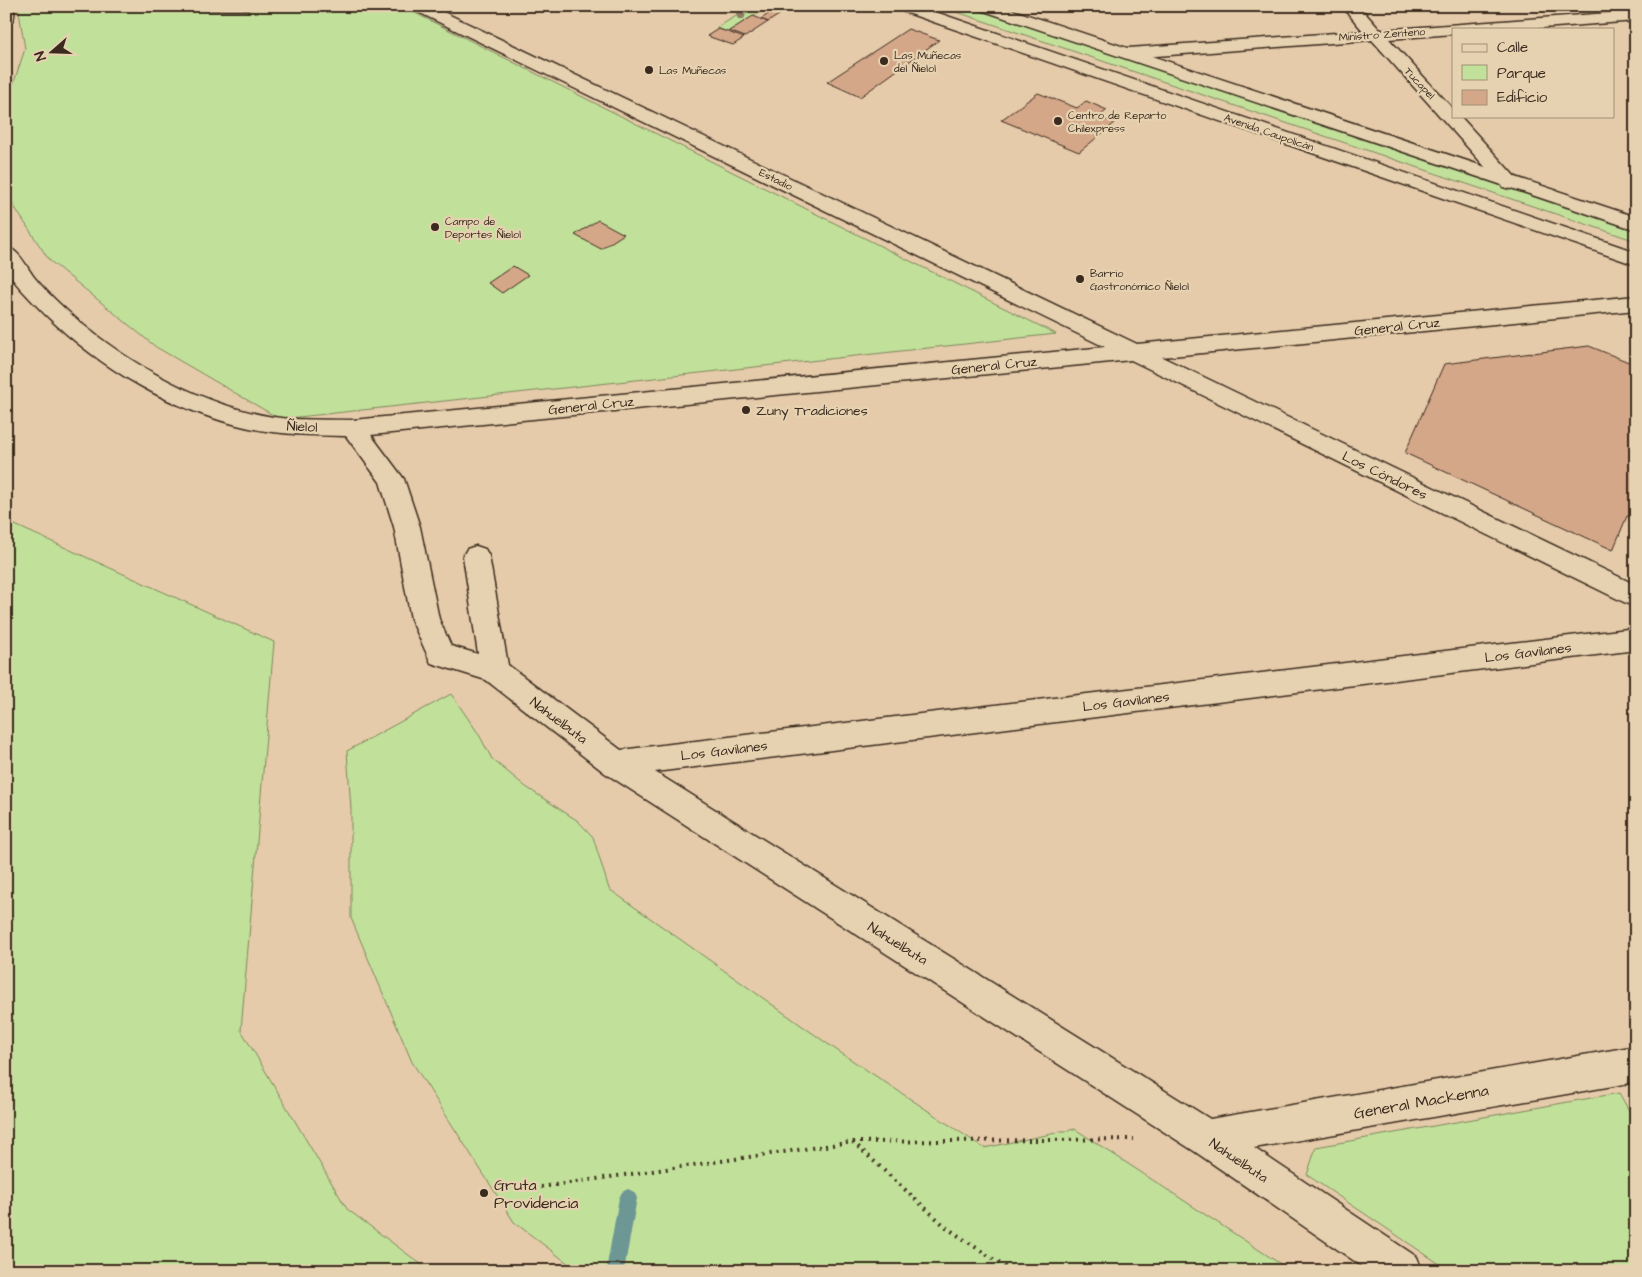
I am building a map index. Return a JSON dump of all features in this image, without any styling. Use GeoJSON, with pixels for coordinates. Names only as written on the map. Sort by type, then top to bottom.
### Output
{"type":"FeatureCollection","features":[{"type":"Feature","properties":{"kind":"street","name":"Estadio"},"geometry":{"type":"LineString","coordinates":[[418,6],[1134,352]]}},
{"type":"Feature","properties":{"kind":"street","name":"Avenida Caupolicán"},"geometry":{"type":"LineString","coordinates":[[902,6],[1636,259]]}},
{"type":"Feature","properties":{"kind":"street"},"geometry":{"type":"LineString","coordinates":[[984,6],[1636,224]]}},
{"type":"Feature","properties":{"kind":"street","name":"Tucapel"},"geometry":{"type":"LineString","coordinates":[[1350,6],[1510,183]]}},
{"type":"Feature","properties":{"kind":"street"},"geometry":{"type":"LineString","coordinates":[[6,10],[6,18]]}},
{"type":"Feature","properties":{"kind":"street","name":"Ministro Zenteno"},"geometry":{"type":"LineString","coordinates":[[1462,28],[1636,16]]}},
{"type":"Feature","properties":{"kind":"street","name":"Ministro Zenteno"},"geometry":{"type":"LineString","coordinates":[[1033,50],[1084,56],[1452,29]]}},
{"type":"Feature","properties":{"kind":"street","name":"Ñielol"},"geometry":{"type":"LineString","coordinates":[[6,254],[38,296],[106,352],[144,377],[203,406],[273,425],[353,428]]}},
{"type":"Feature","properties":{"kind":"street","name":"General Cruz"},"geometry":{"type":"LineString","coordinates":[[353,428],[1636,303]]}},
{"type":"Feature","properties":{"kind":"street","name":"Los Cóndores"},"geometry":{"type":"LineString","coordinates":[[1134,352],[1636,597]]}},
{"type":"Feature","properties":{"kind":"street"},"geometry":{"type":"LineString","coordinates":[[353,428],[392,479],[407,527],[425,619],[441,655],[495,671],[476,556]]}},
{"type":"Feature","properties":{"kind":"street","name":"Los Gavilanes"},"geometry":{"type":"LineString","coordinates":[[616,764],[1636,639]]}},
{"type":"Feature","properties":{"kind":"street","name":"Nahuelbuta"},"geometry":{"type":"LineString","coordinates":[[495,671],[616,764],[1207,1138],[1403,1271]]}},
{"type":"Feature","properties":{"kind":"street","name":"General Mackenna"},"geometry":{"type":"LineString","coordinates":[[1207,1138],[1636,1064]]}},
{"type":"Feature","properties":{"kind":"lane"},"geometry":{"type":"LineString","coordinates":[[209,6],[248,6]]}},
{"type":"Feature","properties":{"kind":"path"},"geometry":{"type":"LineString","coordinates":[[542,1187],[854,1142],[1138,1139]]}},
{"type":"Feature","properties":{"kind":"path"},"geometry":{"type":"LineString","coordinates":[[854,1142],[946,1228],[1011,1271]]}},
{"type":"Feature","properties":{"kind":"green space","name":"Campo de Deportes Ñielol"},"geometry":{"type":"Polygon","coordinates":[[[18,6],[401,6],[1056,334],[280,419],[156,347],[49,260],[6,194],[6,153],[8,152],[6,106],[25,49],[18,6]]]}},
{"type":"Feature","properties":{"kind":"green space"},"geometry":{"type":"Polygon","coordinates":[[[753,6],[769,7],[728,32],[716,28],[753,6]]]}},
{"type":"Feature","properties":{"kind":"green space"},"geometry":{"type":"Polygon","coordinates":[[[939,6],[969,6],[1636,227],[1636,241],[939,6]]]}},
{"type":"Feature","properties":{"kind":"green space"},"geometry":{"type":"Polygon","coordinates":[[[6,521],[274,642],[241,1030],[347,1209],[430,1271],[6,1271],[6,521]]]}},
{"type":"Feature","properties":{"kind":"green space"},"geometry":{"type":"Polygon","coordinates":[[[451,694],[478,733],[492,759],[526,787],[578,821],[593,837],[609,889],[832,1047],[984,1148],[1075,1129],[1291,1271],[578,1271],[514,1222],[412,1062],[351,918],[351,809],[347,751],[451,694]]]}},
{"type":"Feature","properties":{"kind":"green space"},"geometry":{"type":"Polygon","coordinates":[[[1619,1093],[1636,1123],[1636,1271],[1450,1271],[1307,1175],[1316,1147],[1619,1093]]]}},
{"type":"Feature","properties":{"kind":"building"},"geometry":{"type":"Polygon","coordinates":[[[780,6],[793,6],[768,22],[761,19],[780,6]]]}},
{"type":"Feature","properties":{"kind":"building"},"geometry":{"type":"Polygon","coordinates":[[[753,16],[768,22],[745,37],[729,31],[753,16]]]}},
{"type":"Feature","properties":{"kind":"building"},"geometry":{"type":"Polygon","coordinates":[[[718,29],[744,38],[733,45],[707,36],[718,29]]]}},
{"type":"Feature","properties":{"kind":"building","name":"Las Muñecas del Ñielol"},"geometry":{"type":"Polygon","coordinates":[[[908,29],[939,40],[860,97],[827,82],[908,29]]]}},
{"type":"Feature","properties":{"kind":"building","name":"Centro de Reparto Chilexpress"},"geometry":{"type":"Polygon","coordinates":[[[1038,93],[1077,108],[1086,101],[1107,110],[1099,117],[1115,123],[1079,152],[1001,120],[1038,93]]]}},
{"type":"Feature","properties":{"kind":"building"},"geometry":{"type":"Polygon","coordinates":[[[598,220],[624,234],[601,249],[575,235],[598,220]]]}},
{"type":"Feature","properties":{"kind":"building"},"geometry":{"type":"Polygon","coordinates":[[[513,266],[528,275],[502,293],[488,283],[513,266]]]}},
{"type":"Feature","properties":{"kind":"building"},"geometry":{"type":"Polygon","coordinates":[[[1589,346],[1636,365],[1636,519],[1627,516],[1613,550],[1405,453],[1444,364],[1589,346]]]}},
{"type":"Feature","properties":{"kind":"waterway"},"geometry":{"type":"LineString","coordinates":[[616,1265],[628,1198]]}},
{"type":"Feature","properties":{"kind":"place","name":"Las Muñecas del Ñielol"},"geometry":{"type":"Point","coordinates":[884,61]}},
{"type":"Feature","properties":{"kind":"place","name":"Las Muñecas"},"geometry":{"type":"Point","coordinates":[649,70]}},
{"type":"Feature","properties":{"kind":"place","name":"Centro de Reparto Chilexpress"},"geometry":{"type":"Point","coordinates":[1058,121]}},
{"type":"Feature","properties":{"kind":"place","name":"Campo de Deportes Ñielol"},"geometry":{"type":"Point","coordinates":[435,227]}},
{"type":"Feature","properties":{"kind":"place","name":"Barrio Gastronómico Ñielol"},"geometry":{"type":"Point","coordinates":[1080,279]}},
{"type":"Feature","properties":{"kind":"place","name":"Zuny Tradiciones"},"geometry":{"type":"Point","coordinates":[746,410]}},
{"type":"Feature","properties":{"kind":"place","name":"Gruta Providencia"},"geometry":{"type":"Point","coordinates":[484,1193]}}]}
